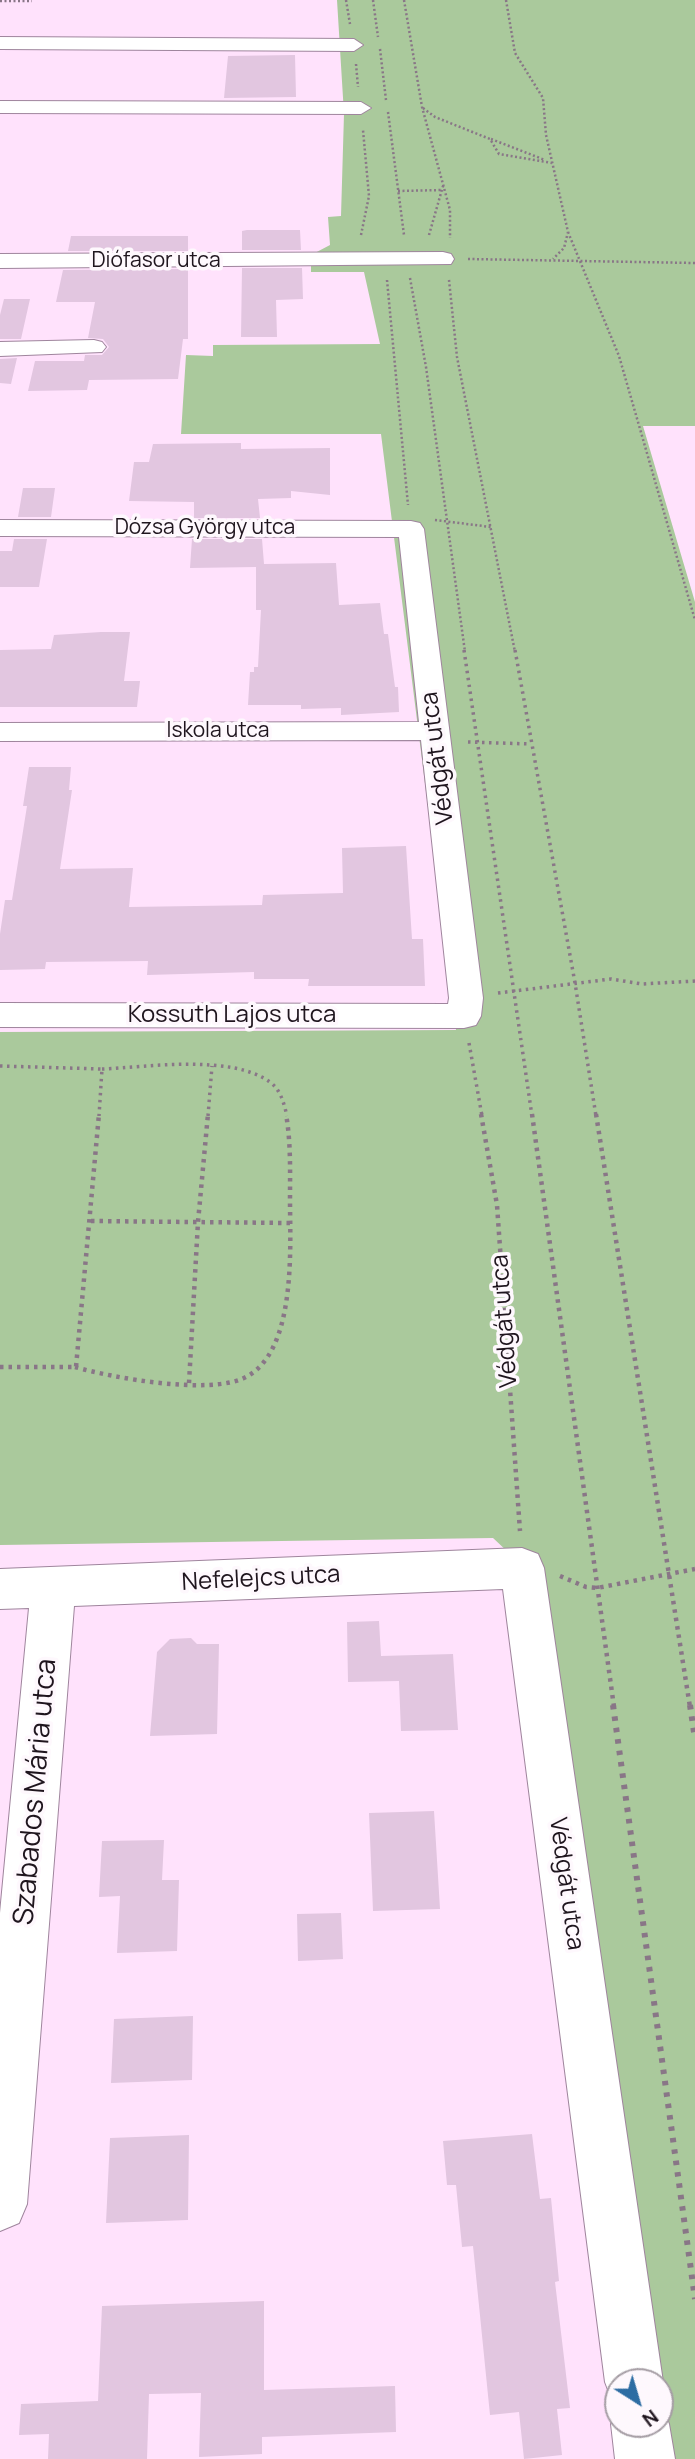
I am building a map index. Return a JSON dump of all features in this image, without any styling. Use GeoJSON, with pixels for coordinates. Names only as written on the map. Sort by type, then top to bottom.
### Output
{"type":"FeatureCollection","features":[{"type":"Feature","properties":{"kind":"street"},"geometry":{"type":"LineString","coordinates":[[0,43],[354,45]]}},
{"type":"Feature","properties":{"kind":"street"},"geometry":{"type":"LineString","coordinates":[[0,107],[361,108]]}},
{"type":"Feature","properties":{"kind":"street","name":"Diófasor utca"},"geometry":{"type":"LineString","coordinates":[[0,261],[443,259]]}},
{"type":"Feature","properties":{"kind":"street"},"geometry":{"type":"LineString","coordinates":[[0,349],[94,347]]}},
{"type":"Feature","properties":{"kind":"street","name":"Dózsa György utca"},"geometry":{"type":"LineString","coordinates":[[0,528],[410,526]]}},
{"type":"Feature","properties":{"kind":"street","name":"Védgát utca"},"geometry":{"type":"LineString","coordinates":[[410,526],[436,731],[465,1007]]}},
{"type":"Feature","properties":{"kind":"street","name":"Iskola utca"},"geometry":{"type":"LineString","coordinates":[[0,732],[436,731]]}},
{"type":"Feature","properties":{"kind":"street","name":"Kossuth Lajos utca"},"geometry":{"type":"LineString","coordinates":[[0,1014],[465,1007]]}},
{"type":"Feature","properties":{"kind":"street","name":"Védgát utca"},"geometry":{"type":"LineString","coordinates":[[522,1568],[632,2368]]}},
{"type":"Feature","properties":{"kind":"street","name":"Nefelejcs utca"},"geometry":{"type":"LineString","coordinates":[[0,1589],[522,1568]]}},
{"type":"Feature","properties":{"kind":"street","name":"Szabados Mária utca"},"geometry":{"type":"LineString","coordinates":[[0,2204],[53,1588]]}},
{"type":"Feature","properties":{"kind":"street"},"geometry":{"type":"LineString","coordinates":[[642,2438],[645,2459]]}},
{"type":"Feature","properties":{"kind":"path"},"geometry":{"type":"LineString","coordinates":[[311,261],[361,236],[367,222],[371,197],[354,45],[346,0]]}},
{"type":"Feature","properties":{"kind":"path"},"geometry":{"type":"LineString","coordinates":[[373,0],[407,261],[426,367],[445,520],[515,990],[695,2299]]}},
{"type":"Feature","properties":{"kind":"path"},"geometry":{"type":"LineString","coordinates":[[404,0],[422,108],[443,185],[451,235],[441,247],[407,261]]}},
{"type":"Feature","properties":{"kind":"path"},"geometry":{"type":"LineString","coordinates":[[506,0],[514,53],[543,98],[546,135],[568,232],[619,356],[695,620]]}},
{"type":"Feature","properties":{"kind":"path"},"geometry":{"type":"LineString","coordinates":[[0,1],[32,1]]}},
{"type":"Feature","properties":{"kind":"path"},"geometry":{"type":"LineString","coordinates":[[422,108],[435,117],[552,163]]}},
{"type":"Feature","properties":{"kind":"path"},"geometry":{"type":"LineString","coordinates":[[490,139],[499,154],[552,163]]}},
{"type":"Feature","properties":{"kind":"path"},"geometry":{"type":"LineString","coordinates":[[407,261],[422,253],[427,243],[443,185]]}},
{"type":"Feature","properties":{"kind":"path"},"geometry":{"type":"LineString","coordinates":[[398,191],[442,190]]}},
{"type":"Feature","properties":{"kind":"path"},"geometry":{"type":"LineString","coordinates":[[552,259],[564,247],[568,232]]}},
{"type":"Feature","properties":{"kind":"path"},"geometry":{"type":"LineString","coordinates":[[443,259],[695,263]]}},
{"type":"Feature","properties":{"kind":"path"},"geometry":{"type":"LineString","coordinates":[[407,261],[410,526],[445,520],[491,527]]}},
{"type":"Feature","properties":{"kind":"path"},"geometry":{"type":"LineString","coordinates":[[407,261],[433,271],[449,281],[457,357],[575,983],[695,1739]]}},
{"type":"Feature","properties":{"kind":"path"},"geometry":{"type":"LineString","coordinates":[[436,731],[444,739],[531,744]]}},
{"type":"Feature","properties":{"kind":"path"},"geometry":{"type":"LineString","coordinates":[[465,1007],[515,990],[575,983],[611,979],[642,984],[695,981]]}},
{"type":"Feature","properties":{"kind":"path","name":"Védgát utca"},"geometry":{"type":"LineString","coordinates":[[465,1007],[497,1205],[522,1568]]}},
{"type":"Feature","properties":{"kind":"path"},"geometry":{"type":"LineString","coordinates":[[0,1066],[102,1069],[212,1066],[252,1073],[272,1084],[284,1104],[289,1148],[290,1223],[285,1308],[278,1335],[262,1361],[244,1378],[225,1384],[189,1383],[97,1374],[75,1367],[0,1367]]}},
{"type":"Feature","properties":{"kind":"path"},"geometry":{"type":"LineString","coordinates":[[189,1383],[198,1222],[212,1066]]}},
{"type":"Feature","properties":{"kind":"path"},"geometry":{"type":"LineString","coordinates":[[75,1367],[91,1221],[102,1069]]}},
{"type":"Feature","properties":{"kind":"path"},"geometry":{"type":"LineString","coordinates":[[91,1221],[290,1223]]}},
{"type":"Feature","properties":{"kind":"path"},"geometry":{"type":"LineString","coordinates":[[522,1568],[562,1576],[586,1587],[597,1588],[695,1569]]}},
{"type":"Feature","properties":{"kind":"green space"},"geometry":{"type":"Polygon","coordinates":[[[337,0],[695,0],[695,426],[643,426],[695,602],[695,2459],[642,2459],[653,2438],[674,2438],[674,2368],[658,2368],[524,1567],[493,1538],[0,1545],[0,1032],[456,1030],[381,434],[181,434],[186,355],[213,356],[213,345],[380,344],[364,272],[311,272],[311,255],[330,245],[328,217],[341,216],[344,114],[337,0]]]}},
{"type":"Feature","properties":{"kind":"building"},"geometry":{"type":"Polygon","coordinates":[[[295,55],[296,97],[224,98],[228,56],[295,55]]]}},
{"type":"Feature","properties":{"kind":"building"},"geometry":{"type":"Polygon","coordinates":[[[300,230],[301,250],[242,250],[242,231],[300,230]]]}},
{"type":"Feature","properties":{"kind":"building"},"geometry":{"type":"Polygon","coordinates":[[[71,236],[188,236],[188,251],[68,251],[71,236]]]}},
{"type":"Feature","properties":{"kind":"building"},"geometry":{"type":"Polygon","coordinates":[[[242,268],[302,268],[303,299],[276,300],[277,337],[241,337],[242,268]]]}},
{"type":"Feature","properties":{"kind":"building"},"geometry":{"type":"Polygon","coordinates":[[[188,269],[188,339],[183,339],[178,379],[89,380],[87,390],[28,391],[35,361],[84,361],[85,355],[102,355],[109,347],[103,339],[88,338],[95,302],[56,302],[63,270],[188,269]]]}},
{"type":"Feature","properties":{"kind":"building"},"geometry":{"type":"Polygon","coordinates":[[[4,299],[30,299],[21,339],[0,339],[0,315],[4,299]]]}},
{"type":"Feature","properties":{"kind":"building"},"geometry":{"type":"Polygon","coordinates":[[[17,358],[11,384],[0,383],[0,359],[17,358]]]}},
{"type":"Feature","properties":{"kind":"building"},"geometry":{"type":"Polygon","coordinates":[[[241,443],[241,449],[330,448],[330,495],[291,491],[291,498],[258,499],[260,518],[194,518],[194,502],[129,501],[134,462],[149,462],[153,444],[241,443]]]}},
{"type":"Feature","properties":{"kind":"building"},"geometry":{"type":"Polygon","coordinates":[[[23,488],[55,488],[51,517],[18,517],[23,488]]]}},
{"type":"Feature","properties":{"kind":"building"},"geometry":{"type":"Polygon","coordinates":[[[14,539],[47,539],[39,587],[0,587],[0,551],[12,551],[14,539]]]}},
{"type":"Feature","properties":{"kind":"building"},"geometry":{"type":"Polygon","coordinates":[[[192,539],[262,539],[264,564],[336,563],[339,605],[380,603],[384,634],[388,634],[395,687],[398,687],[399,712],[341,715],[341,708],[301,709],[301,705],[248,705],[250,672],[254,672],[254,667],[258,667],[261,610],[256,610],[256,567],[190,568],[192,539]]]}},
{"type":"Feature","properties":{"kind":"building"},"geometry":{"type":"Polygon","coordinates":[[[130,632],[124,681],[140,681],[137,707],[0,707],[0,650],[51,649],[54,635],[130,632]]]}},
{"type":"Feature","properties":{"kind":"building"},"geometry":{"type":"Polygon","coordinates":[[[29,767],[71,767],[69,790],[72,790],[60,869],[133,868],[129,907],[262,905],[263,895],[343,893],[342,848],[406,846],[412,939],[423,939],[425,986],[308,986],[309,979],[254,979],[254,972],[147,975],[148,961],[46,962],[45,969],[0,970],[0,934],[5,900],[12,900],[27,806],[23,806],[29,767]]]}},
{"type":"Feature","properties":{"kind":"building"},"geometry":{"type":"Polygon","coordinates":[[[379,1621],[381,1656],[453,1654],[458,1730],[401,1731],[399,1681],[348,1682],[347,1622],[379,1621]]]}},
{"type":"Feature","properties":{"kind":"building"},"geometry":{"type":"Polygon","coordinates":[[[191,1638],[197,1644],[219,1644],[217,1734],[150,1736],[157,1652],[170,1639],[191,1638]]]}},
{"type":"Feature","properties":{"kind":"building"},"geometry":{"type":"Polygon","coordinates":[[[434,1811],[440,1909],[373,1911],[369,1813],[434,1811]]]}},
{"type":"Feature","properties":{"kind":"building"},"geometry":{"type":"Polygon","coordinates":[[[164,1840],[162,1880],[179,1880],[177,1951],[117,1953],[120,1896],[99,1897],[102,1841],[164,1840]]]}},
{"type":"Feature","properties":{"kind":"building"},"geometry":{"type":"Polygon","coordinates":[[[341,1913],[343,1959],[298,1961],[297,1914],[341,1913]]]}},
{"type":"Feature","properties":{"kind":"building"},"geometry":{"type":"Polygon","coordinates":[[[193,2016],[192,2080],[111,2083],[114,2019],[193,2016]]]}},
{"type":"Feature","properties":{"kind":"building"},"geometry":{"type":"Polygon","coordinates":[[[532,2134],[540,2199],[551,2198],[559,2281],[555,2282],[570,2408],[557,2409],[562,2455],[524,2459],[519,2412],[490,2415],[473,2246],[462,2247],[456,2185],[447,2185],[443,2141],[532,2134]]]}},
{"type":"Feature","properties":{"kind":"building"},"geometry":{"type":"Polygon","coordinates":[[[189,2135],[188,2220],[106,2223],[110,2138],[189,2135]]]}},
{"type":"Feature","properties":{"kind":"building"},"geometry":{"type":"Polygon","coordinates":[[[264,2301],[264,2390],[395,2386],[396,2432],[262,2437],[262,2454],[199,2457],[201,2393],[149,2394],[147,2459],[48,2459],[49,2434],[19,2435],[21,2404],[98,2401],[102,2306],[264,2301]]]}}]}
